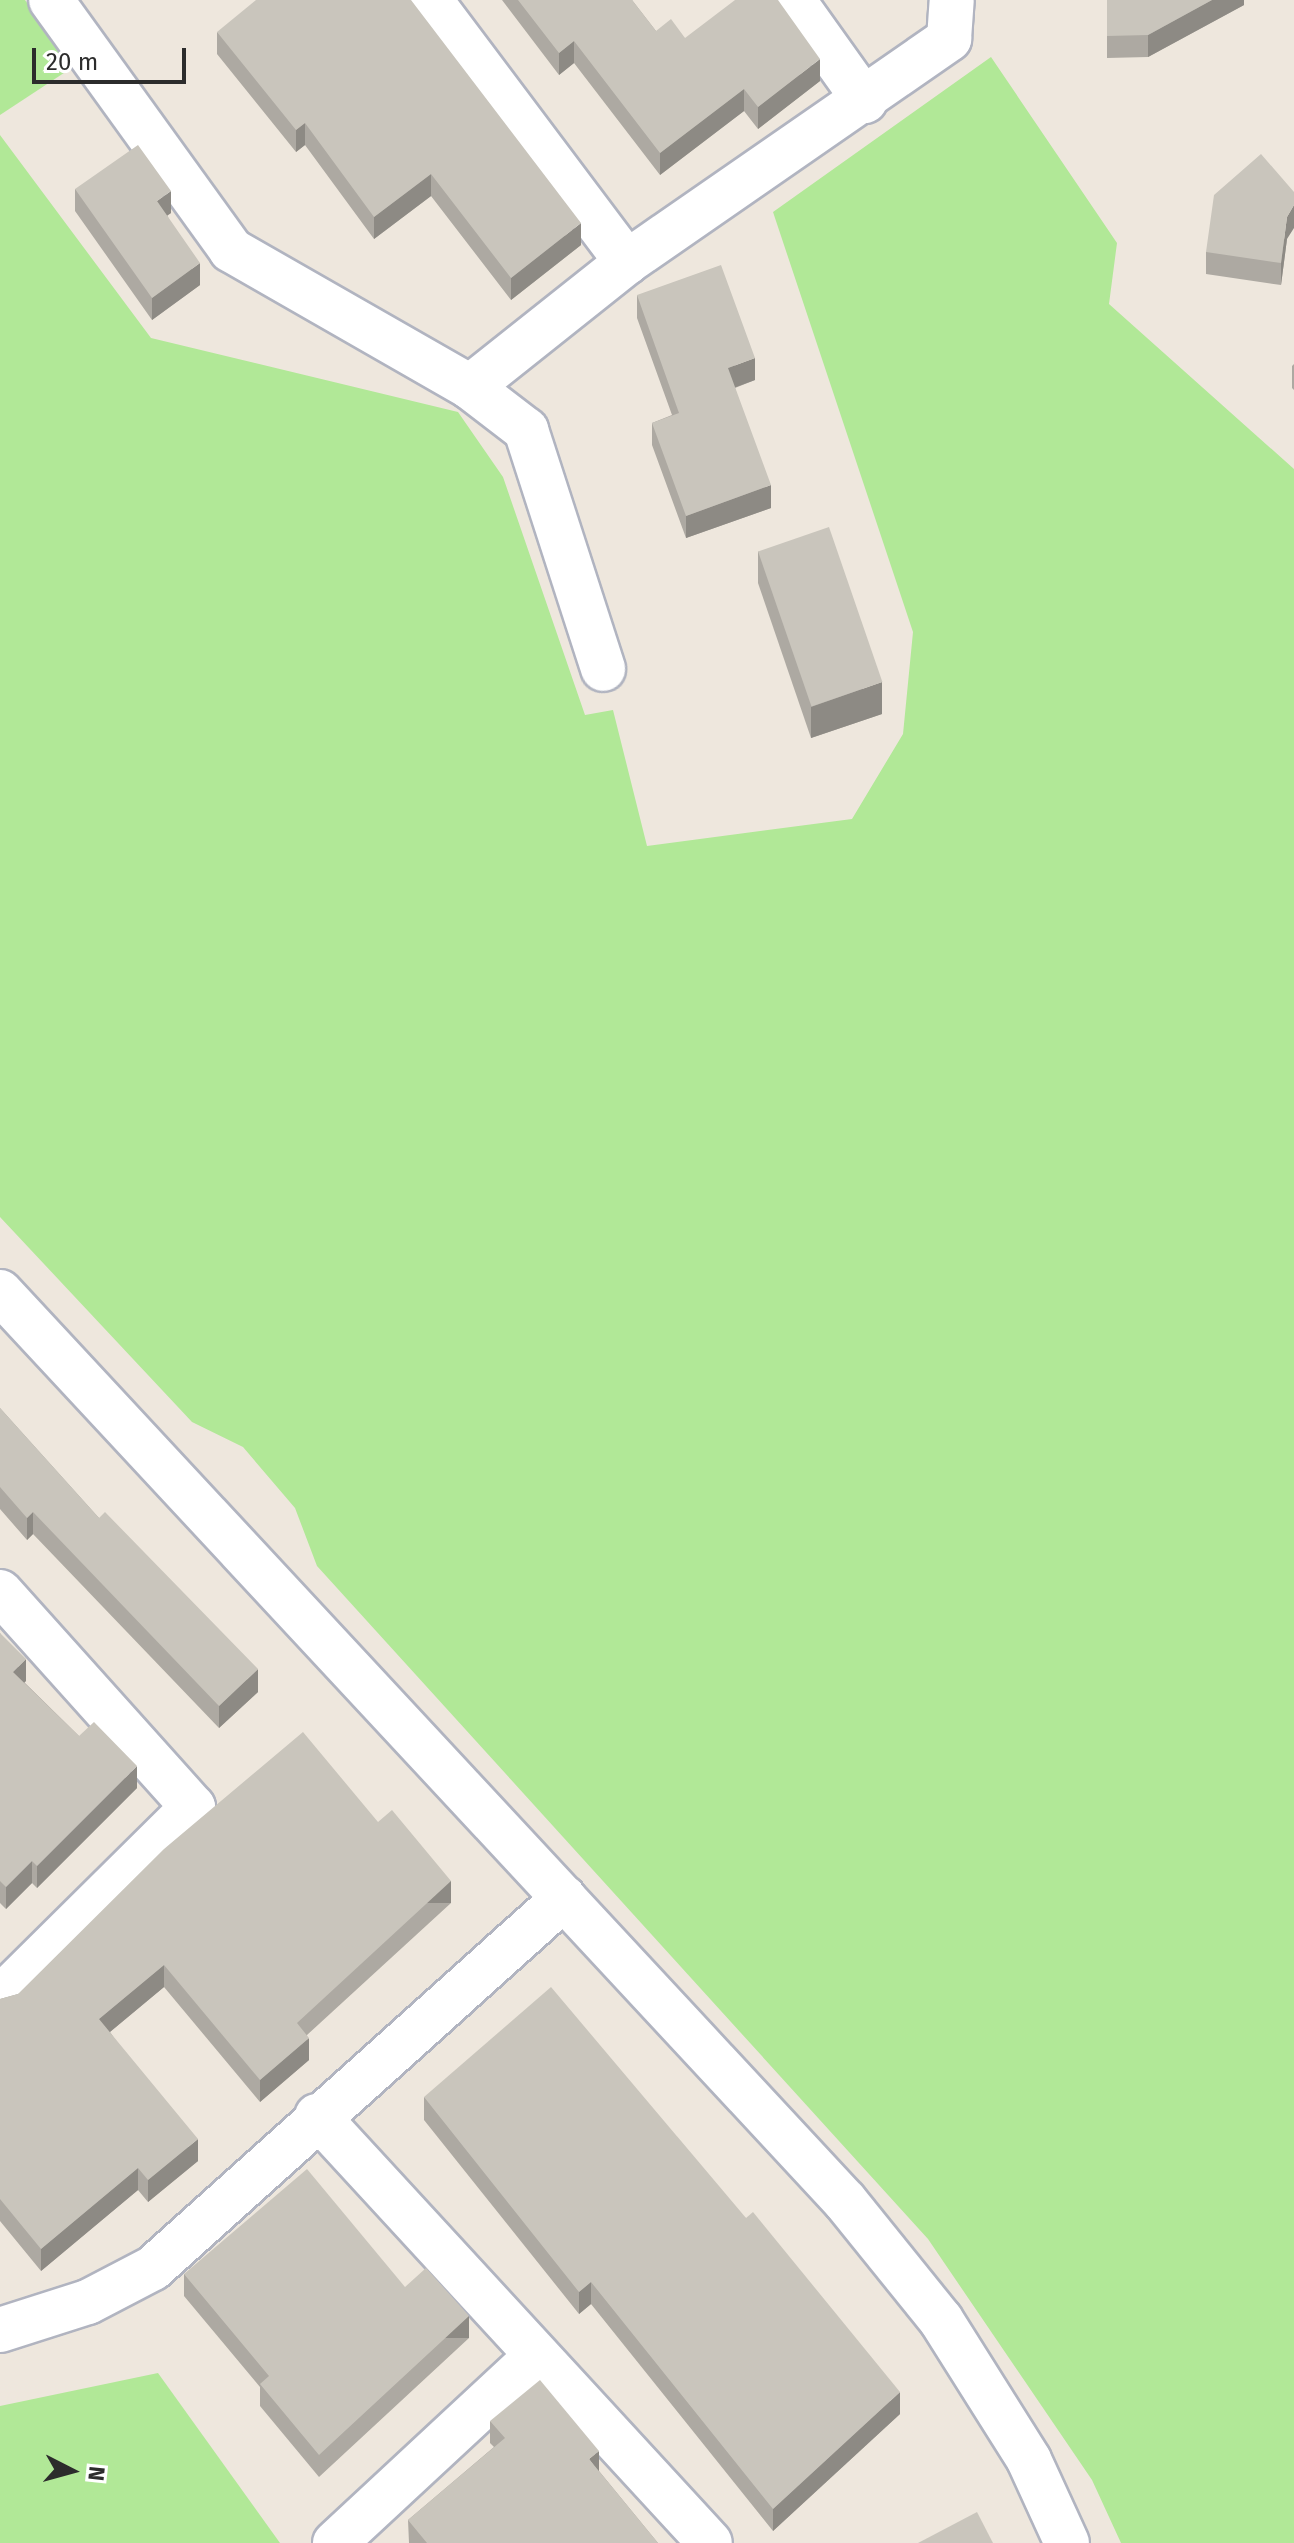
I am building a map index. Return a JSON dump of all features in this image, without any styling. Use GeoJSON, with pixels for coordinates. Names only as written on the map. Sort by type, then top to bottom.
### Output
{"type":"FeatureCollection","features":[{"type":"Feature","properties":{"kind":"street"},"geometry":{"type":"LineString","coordinates":[[51,0],[231,250],[470,387],[526,430],[603,669]]}},
{"type":"Feature","properties":{"kind":"street"},"geometry":{"type":"LineString","coordinates":[[430,0],[627,262]]}},
{"type":"Feature","properties":{"kind":"street"},"geometry":{"type":"LineString","coordinates":[[793,0],[865,101]]}},
{"type":"Feature","properties":{"kind":"street"},"geometry":{"type":"LineString","coordinates":[[470,387],[627,262],[865,101],[949,39],[954,0]]}},
{"type":"Feature","properties":{"kind":"street"},"geometry":{"type":"LineString","coordinates":[[0,1292],[845,2201],[941,2320],[1029,2460],[1067,2543]]}},
{"type":"Feature","properties":{"kind":"street"},"geometry":{"type":"LineString","coordinates":[[0,1592],[193,1807],[0,1998]]}},
{"type":"Feature","properties":{"kind":"street"},"geometry":{"type":"LineString","coordinates":[[0,2330],[88,2302],[153,2268],[317,2116],[564,1898]]}},
{"type":"Feature","properties":{"kind":"street"},"geometry":{"type":"LineString","coordinates":[[317,2116],[710,2543]]}},
{"type":"Feature","properties":{"kind":"street"},"geometry":{"type":"LineString","coordinates":[[335,2543],[536,2356]]}},
{"type":"Feature","properties":{"kind":"green space"},"geometry":{"type":"Polygon","coordinates":[[[0,0],[25,0],[73,67],[0,115],[0,0]]]}},
{"type":"Feature","properties":{"kind":"green space"},"geometry":{"type":"Polygon","coordinates":[[[991,57],[1117,243],[1109,304],[1294,469],[1294,2543],[1121,2543],[1092,2480],[928,2239],[317,1566],[295,1508],[243,1447],[192,1422],[0,1217],[0,135],[151,338],[458,412],[503,477],[585,715],[613,710],[647,846],[852,819],[903,734],[913,632],[773,212],[991,57]]]}},
{"type":"Feature","properties":{"kind":"green space"},"geometry":{"type":"Polygon","coordinates":[[[158,2373],[280,2543],[0,2543],[0,2406],[158,2373]]]}},
{"type":"Feature","properties":{"kind":"building"},"geometry":{"type":"Polygon","coordinates":[[[256,0],[411,0],[581,223],[511,278],[431,174],[374,217],[305,123],[296,130],[217,32],[256,0]]]}},
{"type":"Feature","properties":{"kind":"building"},"geometry":{"type":"Polygon","coordinates":[[[518,0],[632,0],[656,31],[671,19],[685,38],[735,0],[778,0],[820,59],[758,107],[744,89],[660,153],[574,41],[559,53],[518,0]]]}},
{"type":"Feature","properties":{"kind":"building"},"geometry":{"type":"Polygon","coordinates":[[[1107,0],[1212,0],[1148,35],[1107,36],[1107,0]]]}},
{"type":"Feature","properties":{"kind":"building"},"geometry":{"type":"Polygon","coordinates":[[[138,145],[171,191],[157,201],[200,263],[152,298],[75,189],[138,145]]]}},
{"type":"Feature","properties":{"kind":"building"},"geometry":{"type":"Polygon","coordinates":[[[1261,154],[1294,192],[1281,263],[1206,252],[1214,195],[1261,154]]]}},
{"type":"Feature","properties":{"kind":"building"},"geometry":{"type":"Polygon","coordinates":[[[721,265],[755,358],[728,368],[771,485],[686,516],[652,423],[679,413],[637,295],[721,265]]]}},
{"type":"Feature","properties":{"kind":"building"},"geometry":{"type":"Polygon","coordinates":[[[829,527],[882,682],[811,706],[758,551],[829,527]]]}},
{"type":"Feature","properties":{"kind":"building"},"geometry":{"type":"Polygon","coordinates":[[[0,1408],[99,1518],[105,1512],[258,1669],[219,1706],[33,1512],[27,1518],[0,1487],[0,1408]]]}},
{"type":"Feature","properties":{"kind":"building"},"geometry":{"type":"Polygon","coordinates":[[[0,1633],[26,1659],[13,1672],[79,1736],[94,1722],[137,1766],[37,1866],[32,1861],[6,1887],[0,1881],[0,1633]]]}},
{"type":"Feature","properties":{"kind":"building"},"geometry":{"type":"Polygon","coordinates":[[[303,1732],[378,1822],[392,1810],[451,1881],[297,2023],[309,2038],[260,2080],[164,1965],[99,2019],[198,2139],[148,2180],[138,2168],[41,2249],[0,2199],[0,1999],[18,1994],[164,1849],[303,1732]]]}},
{"type":"Feature","properties":{"kind":"building"},"geometry":{"type":"Polygon","coordinates":[[[551,1987],[746,2218],[753,2212],[900,2392],[773,2509],[591,2282],[579,2292],[424,2097],[551,1987]]]}},
{"type":"Feature","properties":{"kind":"building"},"geometry":{"type":"Polygon","coordinates":[[[307,2169],[405,2287],[426,2268],[469,2316],[319,2455],[260,2384],[269,2376],[184,2274],[307,2169]]]}},
{"type":"Feature","properties":{"kind":"building"},"geometry":{"type":"Polygon","coordinates":[[[540,2380],[599,2451],[589,2459],[658,2543],[427,2543],[408,2520],[505,2438],[490,2421],[540,2380]]]}},
{"type":"Feature","properties":{"kind":"building"},"geometry":{"type":"Polygon","coordinates":[[[977,2512],[993,2543],[918,2543],[977,2512]]]}}]}
